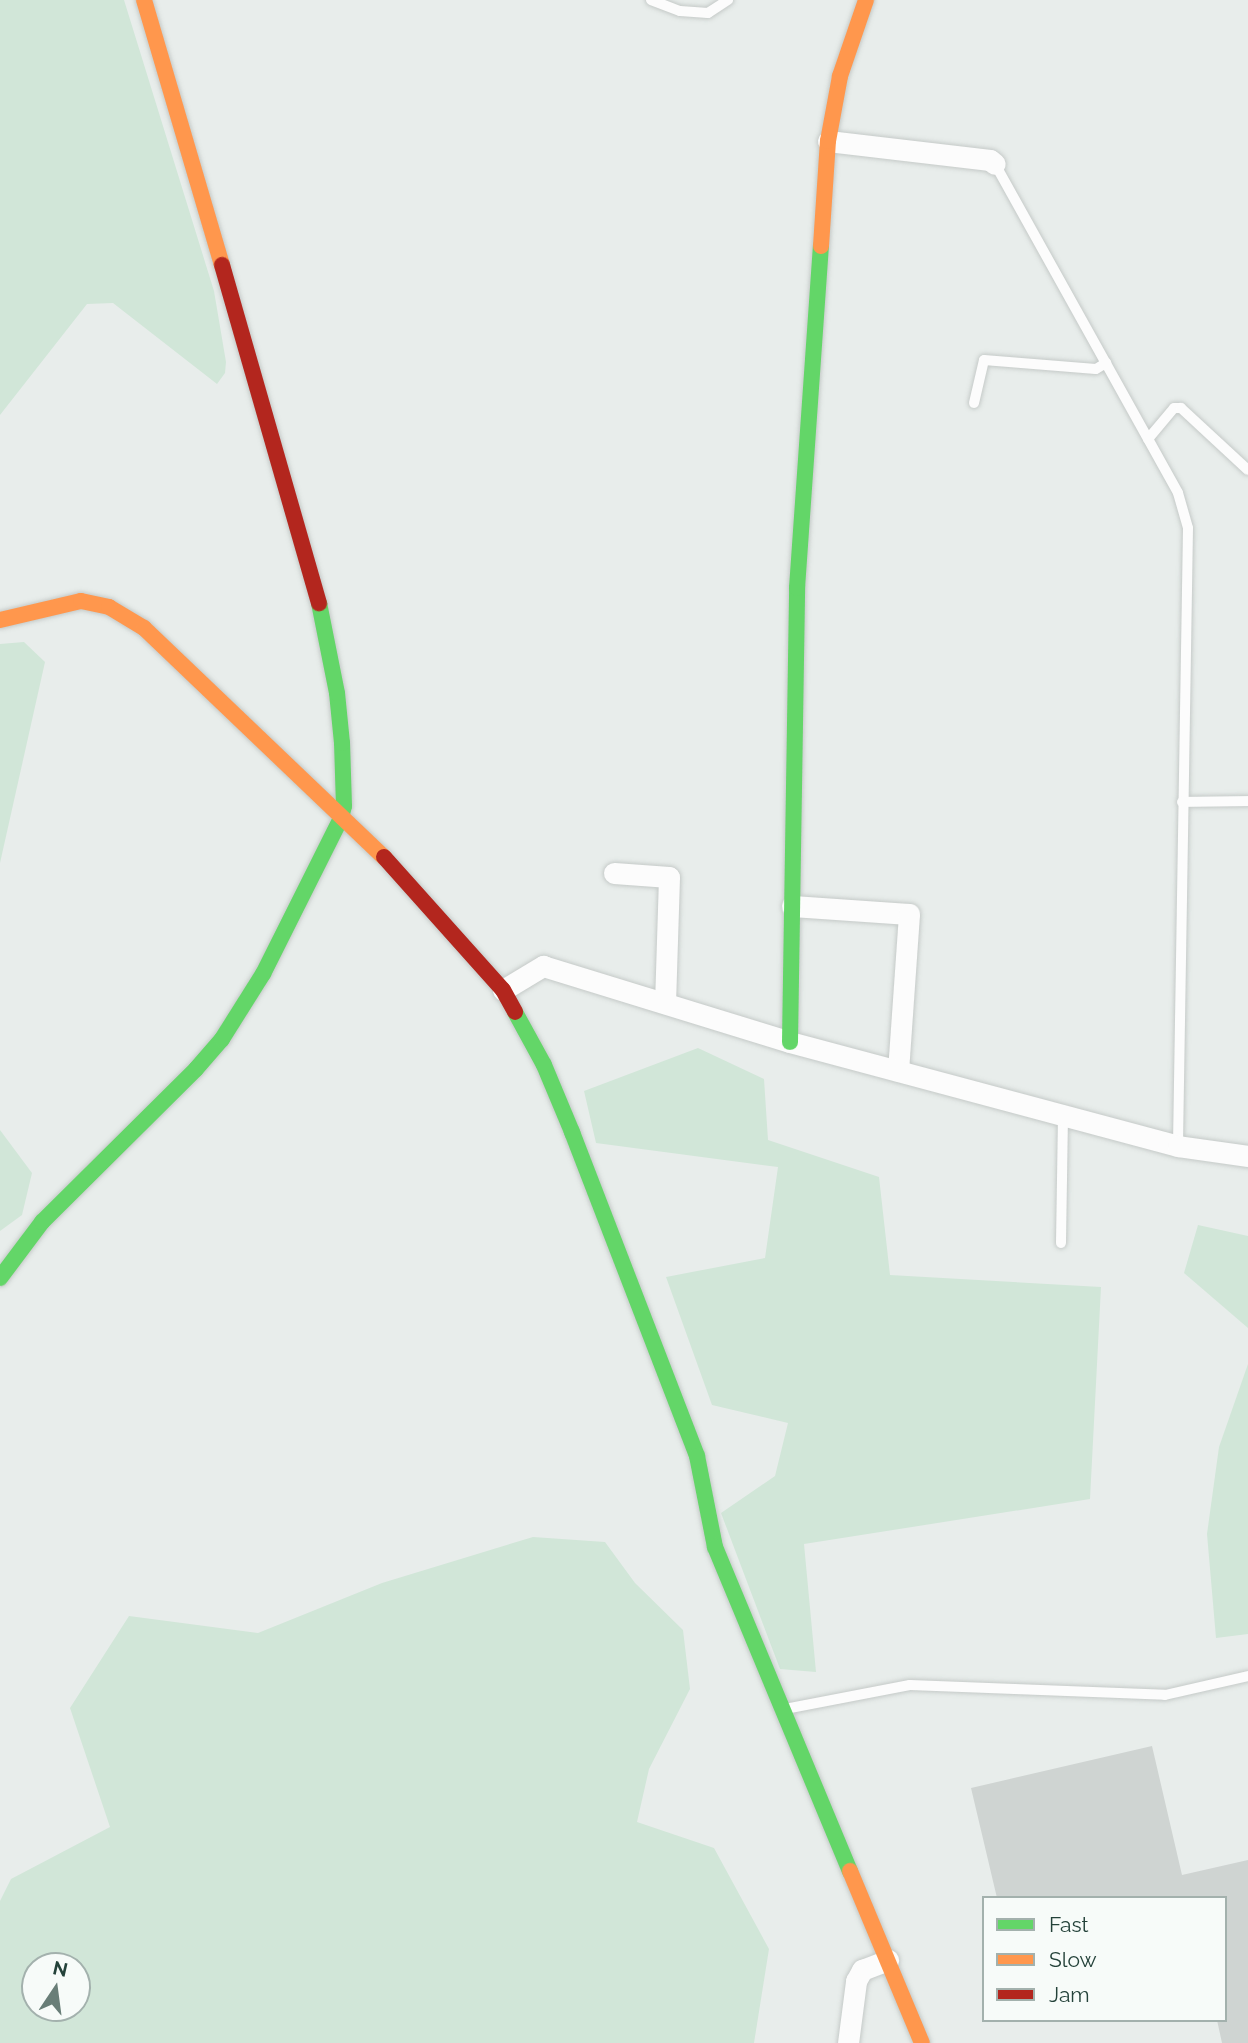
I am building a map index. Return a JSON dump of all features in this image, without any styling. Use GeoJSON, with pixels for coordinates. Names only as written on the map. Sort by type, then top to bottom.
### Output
{"type":"FeatureCollection","features":[{"type":"Feature","properties":{"kind":"street"},"geometry":{"type":"LineString","coordinates":[[0,1278],[43,1222],[196,1069],[222,1038],[263,974],[341,818],[344,806],[342,743],[330,651],[315,584],[144,0]]}},
{"type":"Feature","properties":{"kind":"street"},"geometry":{"type":"LineString","coordinates":[[790,1042],[797,588],[828,141],[840,76],[866,0]]}},
{"type":"Feature","properties":{"kind":"street"},"geometry":{"type":"LineString","coordinates":[[828,141],[990,160],[995,164]]}},
{"type":"Feature","properties":{"kind":"street"},"geometry":{"type":"LineString","coordinates":[[0,620],[81,601],[109,607],[144,628],[341,818],[369,841],[424,898],[503,990],[544,1065],[599,1201],[698,1456],[715,1547],[922,2043]]}},
{"type":"Feature","properties":{"kind":"street"},"geometry":{"type":"LineString","coordinates":[[614,873],[669,877],[665,1003]]}},
{"type":"Feature","properties":{"kind":"street"},"geometry":{"type":"LineString","coordinates":[[792,906],[909,914],[898,1071]]}},
{"type":"Feature","properties":{"kind":"street"},"geometry":{"type":"LineString","coordinates":[[503,990],[543,966],[790,1042],[1178,1146],[1248,1156]]}},
{"type":"Feature","properties":{"kind":"street"},"geometry":{"type":"LineString","coordinates":[[848,2043],[856,1981],[862,1970],[888,1960]]}},
{"type":"Feature","properties":{"kind":"lane"},"geometry":{"type":"LineString","coordinates":[[650,0],[680,11],[708,13],[728,0]]}},
{"type":"Feature","properties":{"kind":"lane"},"geometry":{"type":"LineString","coordinates":[[995,164],[1178,493],[1188,528],[1178,1146]]}},
{"type":"Feature","properties":{"kind":"lane"},"geometry":{"type":"LineString","coordinates":[[974,403],[984,360],[1096,369],[1106,363]]}},
{"type":"Feature","properties":{"kind":"lane"},"geometry":{"type":"LineString","coordinates":[[1148,439],[1174,408],[1181,408],[1248,470]]}},
{"type":"Feature","properties":{"kind":"lane"},"geometry":{"type":"LineString","coordinates":[[1182,802],[1248,801]]}},
{"type":"Feature","properties":{"kind":"lane"},"geometry":{"type":"LineString","coordinates":[[1061,1243],[1063,1115]]}},
{"type":"Feature","properties":{"kind":"lane"},"geometry":{"type":"LineString","coordinates":[[782,1710],[910,1685],[1165,1695],[1248,1676]]}},
{"type":"Feature","properties":{"kind":"green space"},"geometry":{"type":"Polygon","coordinates":[[[0,0],[124,0],[214,291],[226,362],[225,373],[217,384],[113,303],[87,304],[0,415],[0,0]]]}},
{"type":"Feature","properties":{"kind":"green space"},"geometry":{"type":"Polygon","coordinates":[[[24,642],[45,662],[0,863],[0,644],[24,642]]]}},
{"type":"Feature","properties":{"kind":"green space"},"geometry":{"type":"Polygon","coordinates":[[[698,1048],[764,1079],[768,1140],[879,1177],[890,1275],[1101,1287],[1090,1499],[804,1544],[816,1672],[780,1669],[721,1513],[775,1476],[788,1423],[712,1405],[666,1277],[765,1258],[778,1167],[596,1143],[584,1091],[698,1048]]]}},
{"type":"Feature","properties":{"kind":"green space"},"geometry":{"type":"Polygon","coordinates":[[[0,1130],[32,1173],[22,1215],[0,1231],[0,1130]]]}},
{"type":"Feature","properties":{"kind":"green space"},"geometry":{"type":"Polygon","coordinates":[[[1198,1225],[1248,1236],[1248,1328],[1184,1273],[1198,1225]]]}},
{"type":"Feature","properties":{"kind":"green space"},"geometry":{"type":"Polygon","coordinates":[[[1248,1364],[1248,1634],[1216,1638],[1207,1534],[1219,1447],[1248,1364]]]}},
{"type":"Feature","properties":{"kind":"green space"},"geometry":{"type":"Polygon","coordinates":[[[533,1537],[605,1542],[635,1583],[683,1630],[690,1689],[649,1769],[637,1822],[714,1848],[769,1949],[754,2043],[0,2043],[0,1901],[11,1879],[110,1827],[70,1708],[129,1616],[258,1633],[382,1583],[533,1537]]]}},
{"type":"Feature","properties":{"kind":"building"},"geometry":{"type":"Polygon","coordinates":[[[1152,1746],[1182,1875],[1248,1860],[1248,2043],[1222,2043],[1217,2022],[1227,2022],[1227,1896],[997,1896],[971,1788],[1152,1746]]]}},
{"type":"Feature","properties":{"kind":"traffic: fast"},"geometry":{"type":"LineString","coordinates":[[790,1042],[797,588],[821,246]]}},
{"type":"Feature","properties":{"kind":"traffic: fast"},"geometry":{"type":"LineString","coordinates":[[0,1278],[42,1222],[196,1069],[222,1039],[263,974],[341,818],[344,806],[342,743],[337,693],[319,603]]}},
{"type":"Feature","properties":{"kind":"traffic: fast"},"geometry":{"type":"LineString","coordinates":[[515,1012],[544,1065],[572,1132],[697,1456],[715,1547],[850,1871]]}},
{"type":"Feature","properties":{"kind":"traffic: slow"},"geometry":{"type":"LineString","coordinates":[[144,0],[222,265]]}},
{"type":"Feature","properties":{"kind":"traffic: slow"},"geometry":{"type":"LineString","coordinates":[[821,246],[828,141],[840,76],[866,0]]}},
{"type":"Feature","properties":{"kind":"traffic: slow"},"geometry":{"type":"LineString","coordinates":[[0,620],[81,601],[109,607],[144,628],[384,857]]}},
{"type":"Feature","properties":{"kind":"traffic: slow"},"geometry":{"type":"LineString","coordinates":[[850,1871],[922,2043]]}},
{"type":"Feature","properties":{"kind":"traffic: jam"},"geometry":{"type":"LineString","coordinates":[[222,265],[319,603]]}},
{"type":"Feature","properties":{"kind":"traffic: jam"},"geometry":{"type":"LineString","coordinates":[[384,857],[503,990],[515,1012]]}}]}
